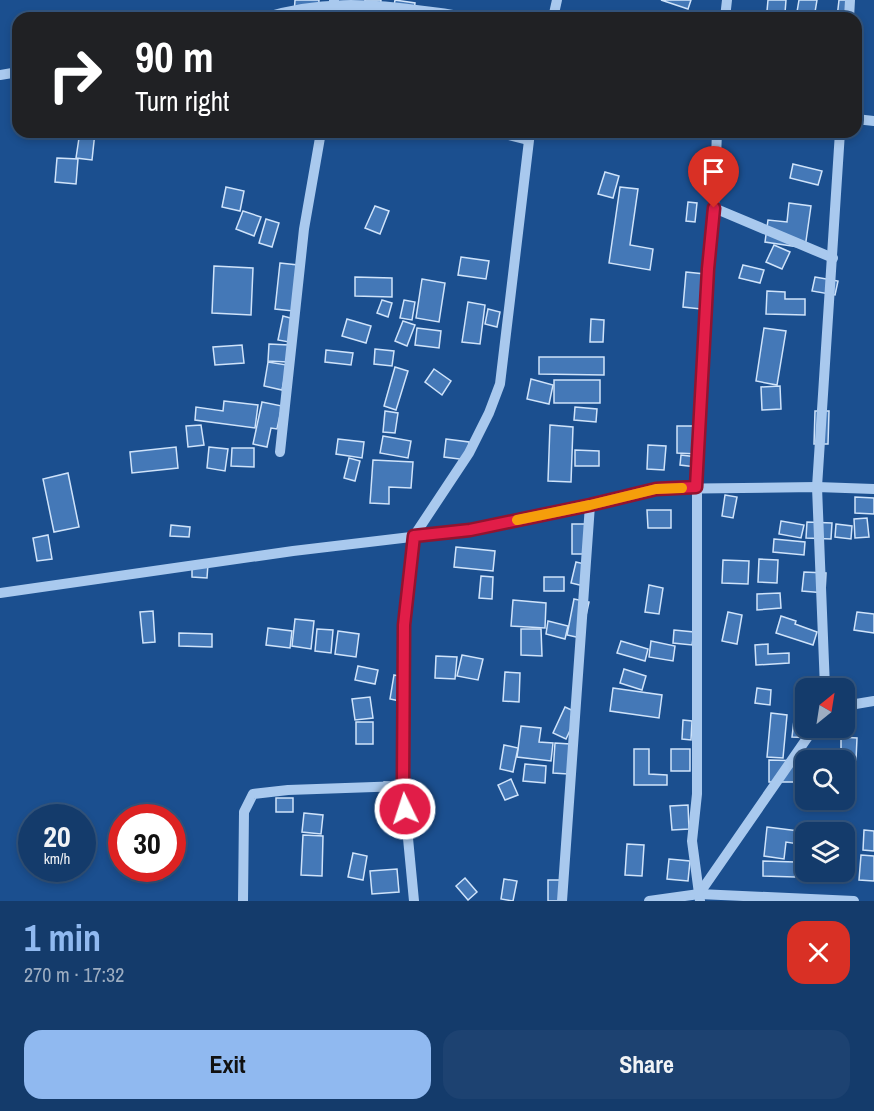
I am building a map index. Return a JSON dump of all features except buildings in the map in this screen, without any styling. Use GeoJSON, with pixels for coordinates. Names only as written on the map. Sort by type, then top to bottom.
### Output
{"type":"FeatureCollection","features":[{"type":"Feature","properties":{"kind":"street"},"geometry":{"type":"LineString","coordinates":[[285,12],[334,2],[426,12]]}},
{"type":"Feature","properties":{"kind":"street"},"geometry":{"type":"LineString","coordinates":[[280,452],[304,230],[320,138]]}},
{"type":"Feature","properties":{"kind":"street"},"geometry":{"type":"LineString","coordinates":[[414,901],[403,786],[404,625],[414,536],[470,453],[500,384],[529,138]]}},
{"type":"Feature","properties":{"kind":"street"},"geometry":{"type":"LineString","coordinates":[[699,898],[692,841],[697,794],[696,487],[717,138]]}},
{"type":"Feature","properties":{"kind":"street"},"geometry":{"type":"LineString","coordinates":[[825,678],[818,487],[840,138]]}},
{"type":"Feature","properties":{"kind":"street"},"geometry":{"type":"LineString","coordinates":[[714,208],[833,258]]}},
{"type":"Feature","properties":{"kind":"street"},"geometry":{"type":"LineString","coordinates":[[0,593],[293,550],[470,530],[656,489],[696,487],[874,489]]}},
{"type":"Feature","properties":{"kind":"street"},"geometry":{"type":"LineString","coordinates":[[562,901],[590,505]]}},
{"type":"Feature","properties":{"kind":"street"},"geometry":{"type":"LineString","coordinates":[[855,704],[874,701]]}},
{"type":"Feature","properties":{"kind":"street"},"geometry":{"type":"LineString","coordinates":[[699,898],[807,738]]}},
{"type":"Feature","properties":{"kind":"street"},"geometry":{"type":"LineString","coordinates":[[243,901],[244,812],[253,794],[288,790],[403,786]]}},
{"type":"Feature","properties":{"kind":"street"},"geometry":{"type":"LineString","coordinates":[[649,901],[699,898],[854,901]]}},
{"type":"Feature","properties":{"kind":"slow traffic"},"geometry":{"type":"LineString","coordinates":[[517,520],[656,489],[682,488]]}},
{"type":"Feature","properties":{"kind":"route"},"geometry":{"type":"LineString","coordinates":[[405,809],[403,786],[404,625],[414,536],[470,530],[656,489],[696,487],[708,269],[714,208]]}}]}
